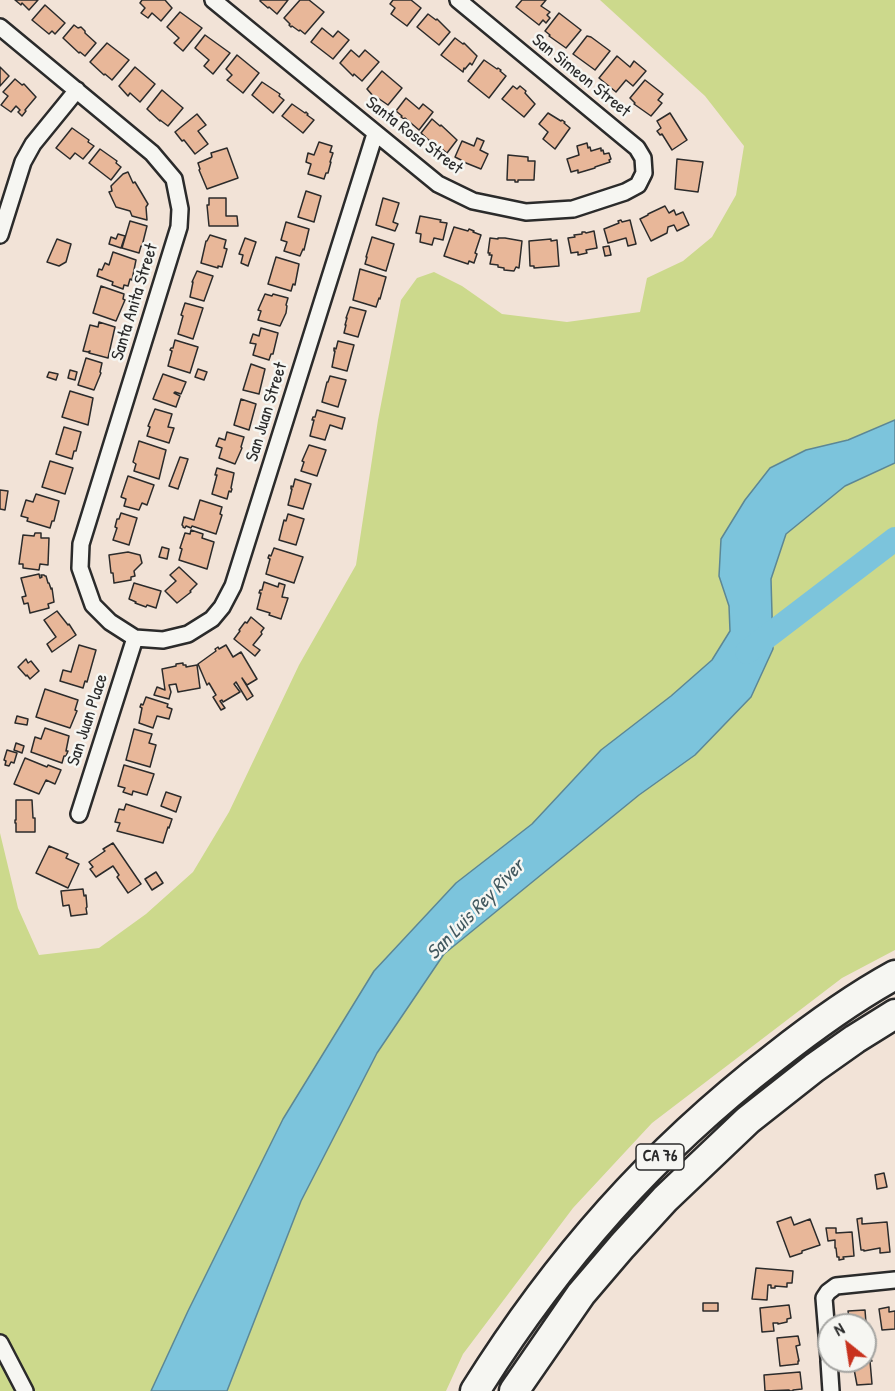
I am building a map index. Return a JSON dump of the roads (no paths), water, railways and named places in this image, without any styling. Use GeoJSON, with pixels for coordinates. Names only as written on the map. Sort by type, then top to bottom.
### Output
{"type":"FeatureCollection","features":[{"type":"Feature","properties":{"kind":"highway","name":"CA 76"},"geometry":{"type":"LineString","coordinates":[[475,1391],[510,1337],[574,1251],[619,1198],[678,1139],[741,1083],[814,1026],[895,975]]}},
{"type":"Feature","properties":{"kind":"highway","name":"CA 76"},"geometry":{"type":"LineString","coordinates":[[514,1391],[581,1294],[665,1199],[748,1120],[814,1068],[895,1014]]}},
{"type":"Feature","properties":{"kind":"street","name":"Santa Rosa Street"},"geometry":{"type":"LineString","coordinates":[[213,0],[438,184],[473,201],[526,212],[561,210],[573,209],[625,192]]}},
{"type":"Feature","properties":{"kind":"street","name":"San Simeon Street"},"geometry":{"type":"LineString","coordinates":[[458,0],[637,148],[643,158],[644,173],[638,185],[625,192]]}},
{"type":"Feature","properties":{"kind":"street","name":"Santa Anita Street"},"geometry":{"type":"LineString","coordinates":[[0,27],[152,153],[174,179],[180,209],[179,227],[81,544],[80,568],[93,605],[110,622],[135,638]]}},
{"type":"Feature","properties":{"kind":"street"},"geometry":{"type":"LineString","coordinates":[[0,235],[23,162],[33,144],[77,90]]}},
{"type":"Feature","properties":{"kind":"street","name":"San Juan Street"},"geometry":{"type":"LineString","coordinates":[[135,638],[164,640],[188,634],[212,619],[222,607],[233,586],[375,134]]}},
{"type":"Feature","properties":{"kind":"street","name":"San Juan Place"},"geometry":{"type":"LineString","coordinates":[[79,814],[135,638]]}},
{"type":"Feature","properties":{"kind":"street"},"geometry":{"type":"LineString","coordinates":[[825,1313],[824,1298],[836,1286],[895,1280]]}},
{"type":"Feature","properties":{"kind":"street"},"geometry":{"type":"LineString","coordinates":[[0,1343],[25,1391]]}},
{"type":"Feature","properties":{"kind":"street"},"geometry":{"type":"LineString","coordinates":[[830,1373],[831,1391]]}},
{"type":"Feature","properties":{"kind":"water"},"geometry":{"type":"Polygon","coordinates":[[[895,420],[895,463],[845,486],[786,534],[771,579],[773,649],[751,697],[695,755],[639,795],[444,954],[377,1053],[301,1201],[227,1391],[151,1391],[283,1119],[374,971],[456,883],[532,824],[601,750],[671,696],[712,660],[730,631],[729,606],[719,576],[721,539],[745,500],[770,468],[806,450],[848,440],[895,420]]]}},
{"type":"Feature","properties":{"kind":"waterway","name":"San Luis Rey River"},"geometry":{"type":"LineString","coordinates":[[747,652],[895,539]]}}]}
